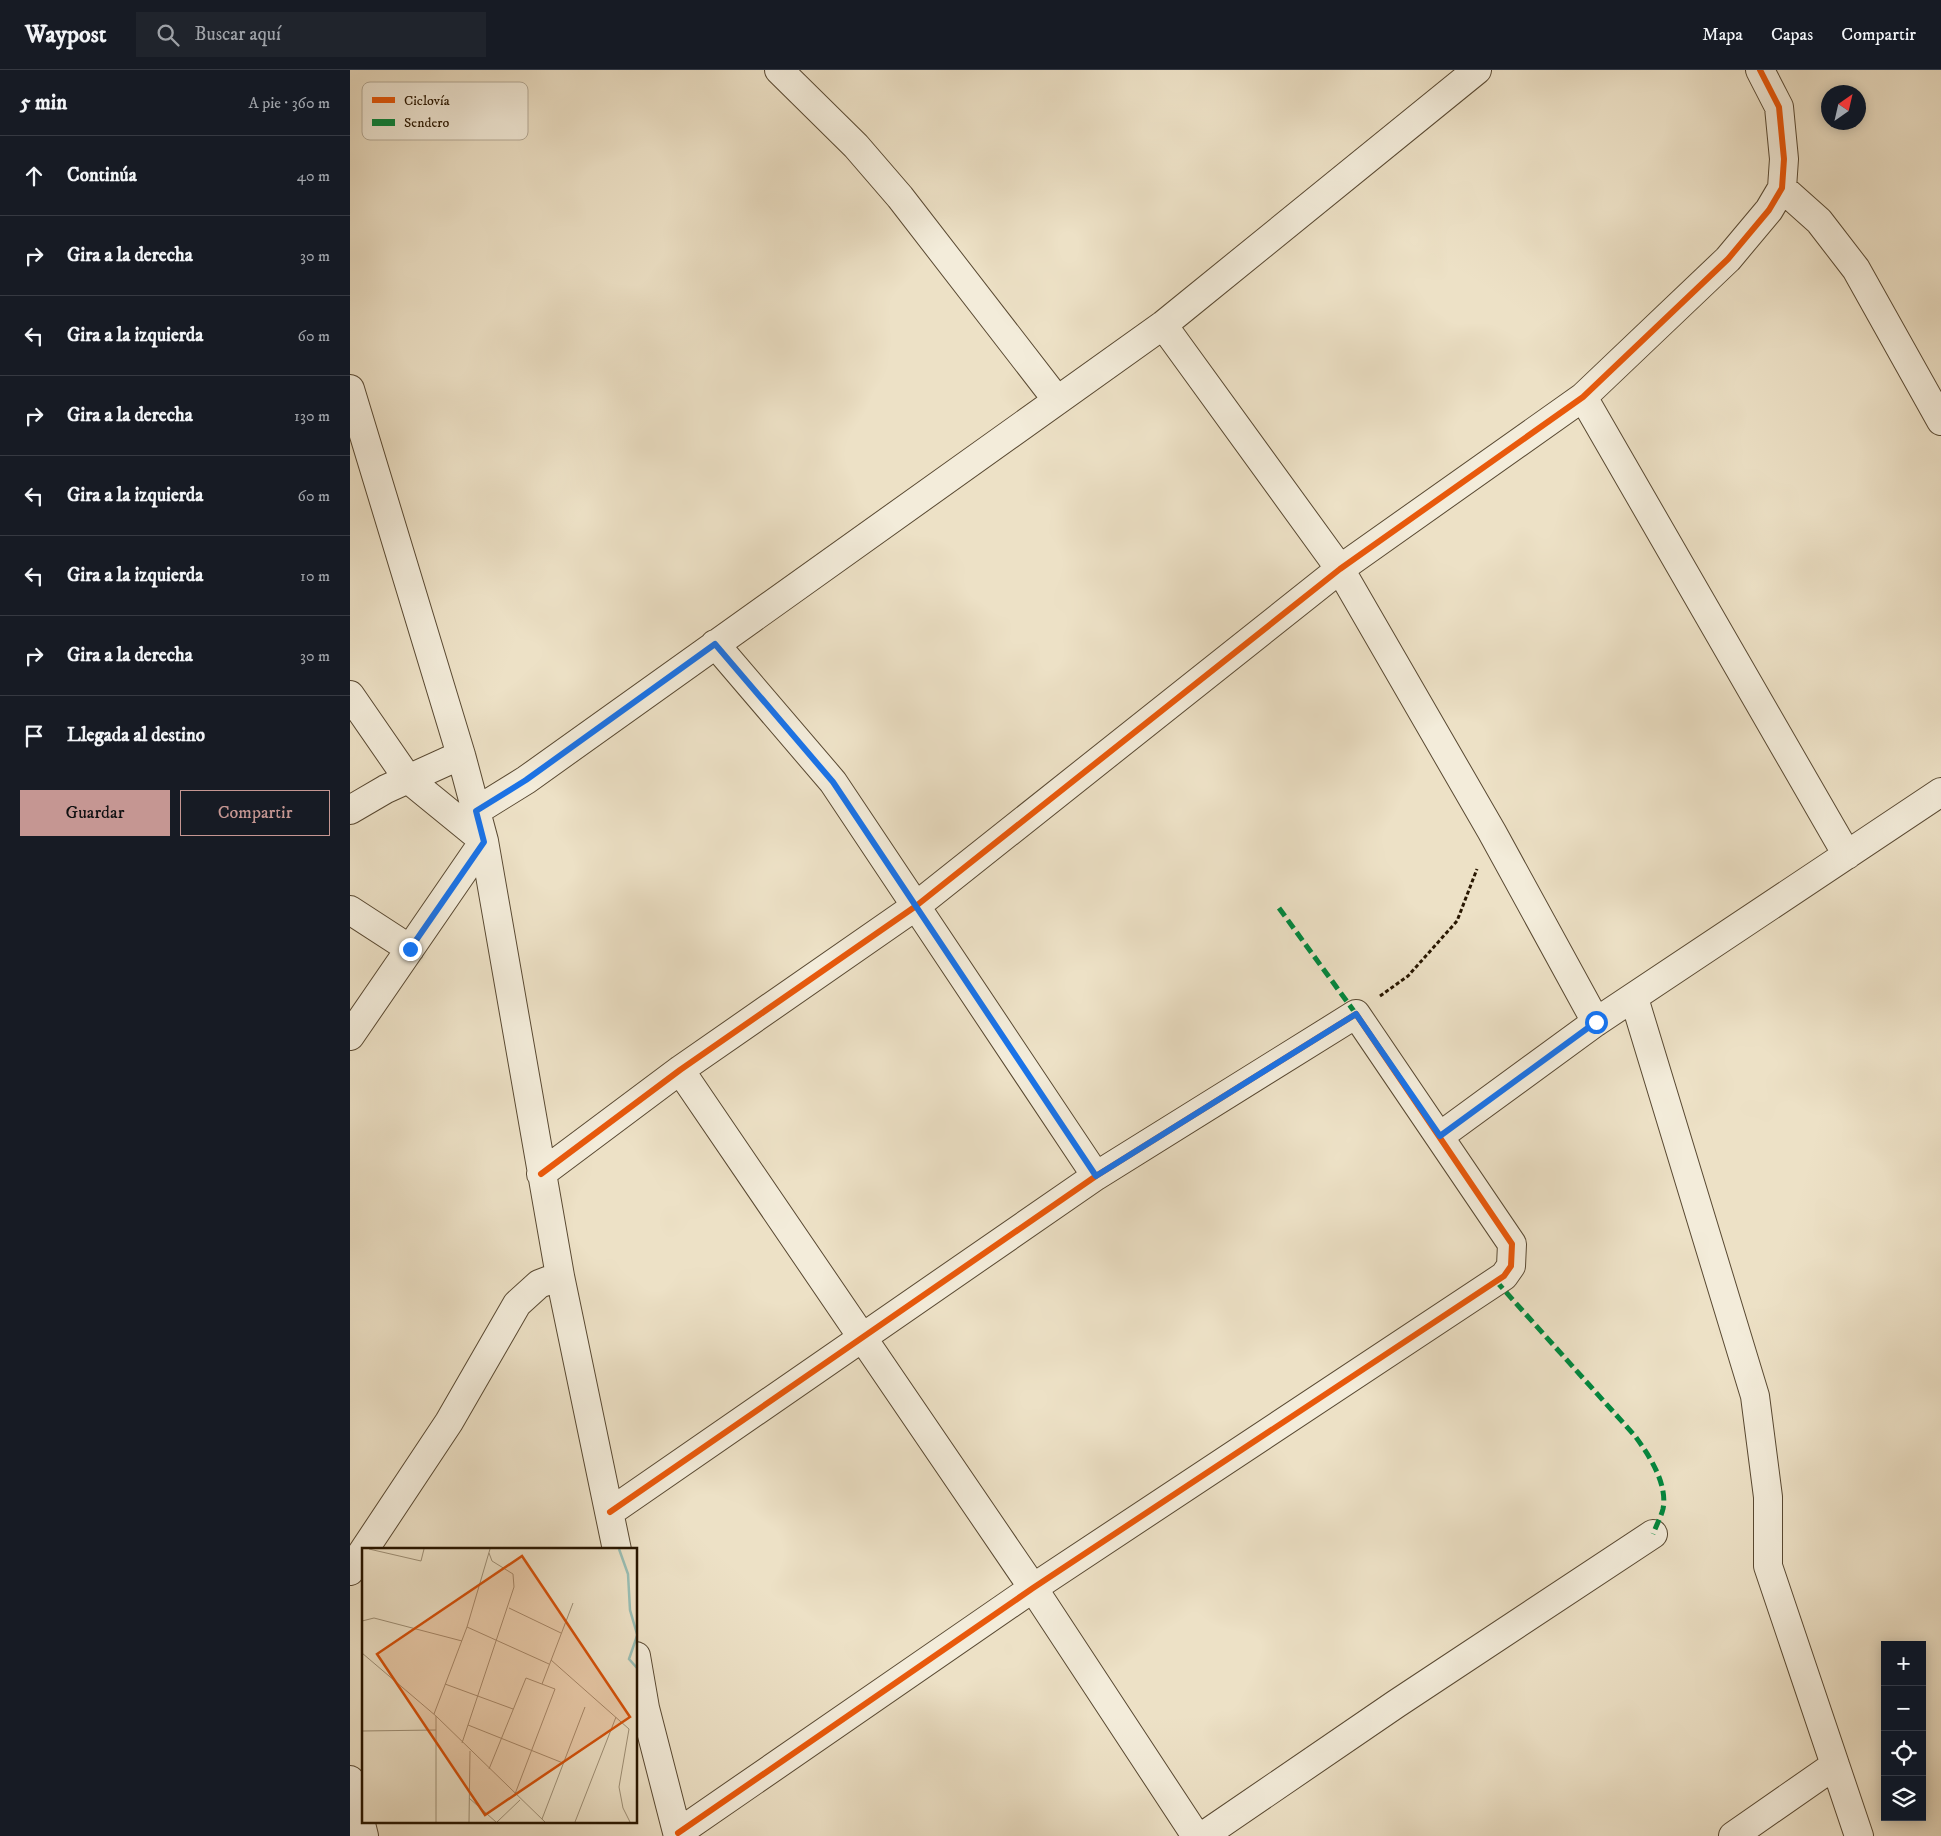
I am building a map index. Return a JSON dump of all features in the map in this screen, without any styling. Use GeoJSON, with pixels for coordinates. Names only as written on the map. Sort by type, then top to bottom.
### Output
{"type":"FeatureCollection","features":[{"type":"Feature","properties":{"kind":"street"},"geometry":{"type":"LineString","coordinates":[[779,70],[856,146],[900,197],[1057,400]]}},
{"type":"Feature","properties":{"kind":"street"},"geometry":{"type":"LineString","coordinates":[[476,811],[526,780],[1163,325],[1476,70]]}},
{"type":"Feature","properties":{"kind":"street"},"geometry":{"type":"LineString","coordinates":[[541,1174],[680,1070],[916,906],[1340,569],[1583,397],[1728,259],[1769,210],[1782,188],[1784,159],[1779,107],[1760,70]]}},
{"type":"Feature","properties":{"kind":"street"},"geometry":{"type":"LineString","coordinates":[[1782,188],[1819,221],[1848,257],[1941,421]]}},
{"type":"Feature","properties":{"kind":"street"},"geometry":{"type":"LineString","coordinates":[[1163,325],[1340,569],[1492,832],[1596,1022]]}},
{"type":"Feature","properties":{"kind":"street"},"geometry":{"type":"LineString","coordinates":[[350,389],[461,755],[484,842],[560,1276],[617,1548]]}},
{"type":"Feature","properties":{"kind":"street"},"geometry":{"type":"LineString","coordinates":[[1583,397],[1847,855]]}},
{"type":"Feature","properties":{"kind":"street"},"geometry":{"type":"LineString","coordinates":[[715,644],[833,782],[1096,1176]]}},
{"type":"Feature","properties":{"kind":"street"},"geometry":{"type":"LineString","coordinates":[[350,695],[408,779],[484,842]]}},
{"type":"Feature","properties":{"kind":"street"},"geometry":{"type":"LineString","coordinates":[[350,810],[408,779],[461,755]]}},
{"type":"Feature","properties":{"kind":"street"},"geometry":{"type":"LineString","coordinates":[[1440,1136],[1596,1022],[1941,792]]}},
{"type":"Feature","properties":{"kind":"street"},"geometry":{"type":"LineString","coordinates":[[350,1036],[484,842]]}},
{"type":"Feature","properties":{"kind":"street"},"geometry":{"type":"LineString","coordinates":[[350,910],[410,949]]}},
{"type":"Feature","properties":{"kind":"street"},"geometry":{"type":"LineString","coordinates":[[1634,998],[1754,1396],[1768,1498],[1768,1566],[1860,1836]]}},
{"type":"Feature","properties":{"kind":"street"},"geometry":{"type":"LineString","coordinates":[[610,1512],[1096,1176],[1356,1014],[1512,1244],[1512,1266],[1504,1276],[1033,1588],[678,1834],[646,1708],[638,1666]]}},
{"type":"Feature","properties":{"kind":"street"},"geometry":{"type":"LineString","coordinates":[[680,1070],[1033,1588],[1196,1836]]}},
{"type":"Feature","properties":{"kind":"street"},"geometry":{"type":"LineString","coordinates":[[365,1548],[449,1422],[517,1304],[539,1284],[560,1276]]}},
{"type":"Feature","properties":{"kind":"street"},"geometry":{"type":"LineString","coordinates":[[1203,1836],[1396,1704],[1653,1534]]}},
{"type":"Feature","properties":{"kind":"street"},"geometry":{"type":"LineString","coordinates":[[350,1570],[362,1553]]}},
{"type":"Feature","properties":{"kind":"street"},"geometry":{"type":"LineString","coordinates":[[1733,1836],[1836,1765]]}},
{"type":"Feature","properties":{"kind":"street"},"geometry":{"type":"LineString","coordinates":[[350,1780],[364,1836]]}},
{"type":"Feature","properties":{"kind":"path"},"geometry":{"type":"LineString","coordinates":[[1356,1014],[1408,976],[1457,921],[1492,832]]}},
{"type":"Feature","properties":{"kind":"marked path"},"geometry":{"type":"LineString","coordinates":[[1279,908],[1356,1014]]}},
{"type":"Feature","properties":{"kind":"marked path"},"geometry":{"type":"LineString","coordinates":[[1496,1281],[1635,1436],[1646,1452],[1660,1480],[1664,1499],[1663,1509],[1653,1534]]}},
{"type":"Feature","properties":{"kind":"cycle path"},"geometry":{"type":"LineString","coordinates":[[541,1174],[680,1070],[916,906],[1340,569],[1583,397],[1728,259],[1769,210],[1782,188],[1784,159],[1779,107],[1760,70]]}},
{"type":"Feature","properties":{"kind":"cycle path"},"geometry":{"type":"LineString","coordinates":[[610,1512],[1096,1176],[1356,1014],[1512,1244],[1511,1266],[1504,1276],[1033,1588],[678,1833]]}},
{"type":"Feature","properties":{"kind":"route"},"geometry":{"type":"LineString","coordinates":[[410,949],[484,842],[476,811],[526,780],[715,644],[833,782],[1096,1176],[1356,1014],[1440,1136],[1596,1022]]}}]}
